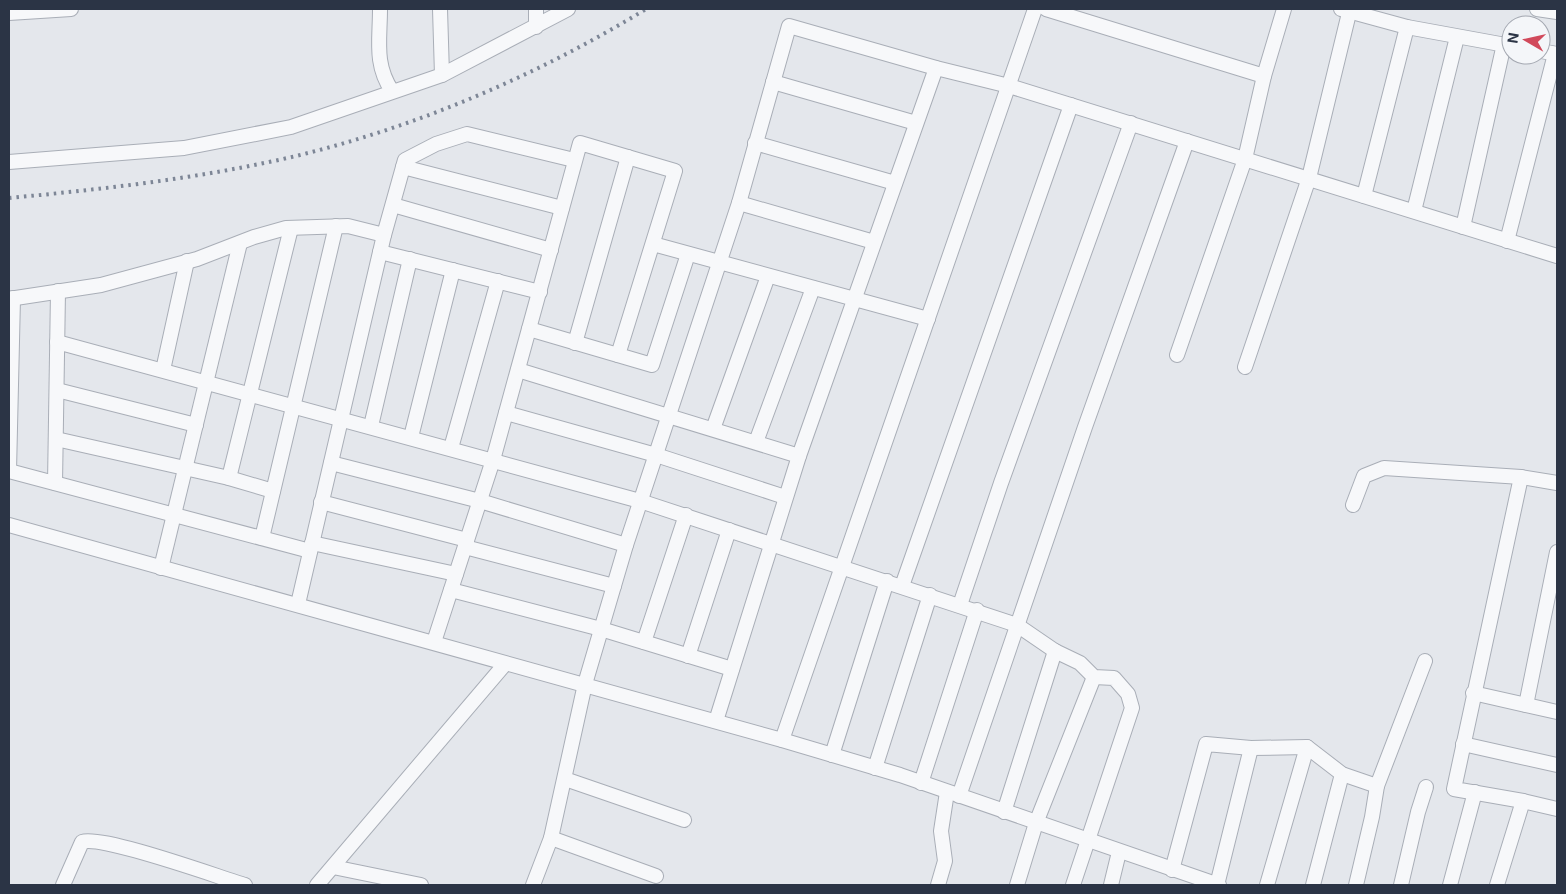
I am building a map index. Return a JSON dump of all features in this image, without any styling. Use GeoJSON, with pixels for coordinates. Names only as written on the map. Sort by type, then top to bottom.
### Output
{"type":"FeatureCollection","features":[{"type":"Feature","properties":{"kind":"street"},"geometry":{"type":"LineString","coordinates":[[9,13],[71,9]]}},
{"type":"Feature","properties":{"kind":"street"},"geometry":{"type":"LineString","coordinates":[[380,9],[380,62],[382,76],[392,90]]}},
{"type":"Feature","properties":{"kind":"street"},"geometry":{"type":"LineString","coordinates":[[440,9],[442,75]]}},
{"type":"Feature","properties":{"kind":"street"},"geometry":{"type":"LineString","coordinates":[[536,9],[536,27]]}},
{"type":"Feature","properties":{"kind":"street"},"geometry":{"type":"LineString","coordinates":[[9,162],[184,148],[291,127],[392,90],[442,75],[568,9]]}},
{"type":"Feature","properties":{"kind":"street"},"geometry":{"type":"LineString","coordinates":[[782,740],[1035,9]]}},
{"type":"Feature","properties":{"kind":"street"},"geometry":{"type":"LineString","coordinates":[[1046,9],[1264,76]]}},
{"type":"Feature","properties":{"kind":"street"},"geometry":{"type":"LineString","coordinates":[[1177,355],[1245,158],[1264,76],[1284,9]]}},
{"type":"Feature","properties":{"kind":"street"},"geometry":{"type":"LineString","coordinates":[[1245,367],[1309,178],[1347,9],[1407,28],[1501,44]]}},
{"type":"Feature","properties":{"kind":"street"},"geometry":{"type":"LineString","coordinates":[[1537,9],[1557,12]]}},
{"type":"Feature","properties":{"kind":"street"},"geometry":{"type":"LineString","coordinates":[[533,885],[550,838],[565,779],[585,684],[626,545],[739,203],[789,26],[936,68],[1009,86],[1557,256]]}},
{"type":"Feature","properties":{"kind":"street"},"geometry":{"type":"LineString","coordinates":[[1364,196],[1407,28]]}},
{"type":"Feature","properties":{"kind":"street"},"geometry":{"type":"LineString","coordinates":[[1414,211],[1457,37]]}},
{"type":"Feature","properties":{"kind":"street"},"geometry":{"type":"LineString","coordinates":[[1507,240],[1556,54]]}},
{"type":"Feature","properties":{"kind":"street"},"geometry":{"type":"LineString","coordinates":[[1463,227],[1502,65]]}},
{"type":"Feature","properties":{"kind":"street"},"geometry":{"type":"LineString","coordinates":[[716,721],[798,456],[936,68]]}},
{"type":"Feature","properties":{"kind":"street"},"geometry":{"type":"LineString","coordinates":[[773,82],[916,123]]}},
{"type":"Feature","properties":{"kind":"street"},"geometry":{"type":"LineString","coordinates":[[902,586],[1071,105]]}},
{"type":"Feature","properties":{"kind":"street"},"geometry":{"type":"LineString","coordinates":[[960,605],[1004,473],[1131,123]]}},
{"type":"Feature","properties":{"kind":"street"},"geometry":{"type":"LineString","coordinates":[[298,604],[384,235],[405,160],[436,144],[467,134],[574,160]]}},
{"type":"Feature","properties":{"kind":"street"},"geometry":{"type":"LineString","coordinates":[[938,885],[944,861],[941,831],[953,794],[1017,625],[1187,141]]}},
{"type":"Feature","properties":{"kind":"street"},"geometry":{"type":"LineString","coordinates":[[434,642],[493,460],[580,143],[675,171],[618,355]]}},
{"type":"Feature","properties":{"kind":"street"},"geometry":{"type":"LineString","coordinates":[[755,143],[896,183]]}},
{"type":"Feature","properties":{"kind":"street"},"geometry":{"type":"LineString","coordinates":[[575,343],[628,157]]}},
{"type":"Feature","properties":{"kind":"street"},"geometry":{"type":"LineString","coordinates":[[403,167],[562,208]]}},
{"type":"Feature","properties":{"kind":"street"},"geometry":{"type":"LineString","coordinates":[[739,203],[874,242]]}},
{"type":"Feature","properties":{"kind":"street"},"geometry":{"type":"LineString","coordinates":[[393,205],[551,250]]}},
{"type":"Feature","properties":{"kind":"street"},"geometry":{"type":"LineString","coordinates":[[262,538],[336,226]]}},
{"type":"Feature","properties":{"kind":"street"},"geometry":{"type":"LineString","coordinates":[[384,235],[348,226],[291,228],[187,261],[101,285],[11,298],[9,472],[262,538],[456,574]]}},
{"type":"Feature","properties":{"kind":"street"},"geometry":{"type":"LineString","coordinates":[[229,478],[291,228]]}},
{"type":"Feature","properties":{"kind":"street"},"geometry":{"type":"LineString","coordinates":[[161,568],[240,243]]}},
{"type":"Feature","properties":{"kind":"street"},"geometry":{"type":"LineString","coordinates":[[653,244],[928,320]]}},
{"type":"Feature","properties":{"kind":"street"},"geometry":{"type":"LineString","coordinates":[[380,252],[540,292]]}},
{"type":"Feature","properties":{"kind":"street"},"geometry":{"type":"LineString","coordinates":[[530,329],[652,365],[688,254]]}},
{"type":"Feature","properties":{"kind":"street"},"geometry":{"type":"LineString","coordinates":[[371,426],[410,259]]}},
{"type":"Feature","properties":{"kind":"street"},"geometry":{"type":"LineString","coordinates":[[163,370],[187,261]]}},
{"type":"Feature","properties":{"kind":"street"},"geometry":{"type":"LineString","coordinates":[[411,437],[453,270]]}},
{"type":"Feature","properties":{"kind":"street"},"geometry":{"type":"LineString","coordinates":[[713,429],[768,276]]}},
{"type":"Feature","properties":{"kind":"street"},"geometry":{"type":"LineString","coordinates":[[451,448],[498,281]]}},
{"type":"Feature","properties":{"kind":"street"},"geometry":{"type":"LineString","coordinates":[[756,442],[813,288]]}},
{"type":"Feature","properties":{"kind":"street"},"geometry":{"type":"LineString","coordinates":[[55,483],[58,291]]}},
{"type":"Feature","properties":{"kind":"street"},"geometry":{"type":"LineString","coordinates":[[57,342],[371,426],[640,501],[977,610],[1017,625],[1054,651],[1080,663],[1094,677],[1114,678],[1128,694],[1132,708],[1073,885]]}},
{"type":"Feature","properties":{"kind":"street"},"geometry":{"type":"LineString","coordinates":[[518,370],[798,456]]}},
{"type":"Feature","properties":{"kind":"street"},"geometry":{"type":"LineString","coordinates":[[57,390],[196,425]]}},
{"type":"Feature","properties":{"kind":"street"},"geometry":{"type":"LineString","coordinates":[[506,413],[656,455],[785,497]]}},
{"type":"Feature","properties":{"kind":"street"},"geometry":{"type":"LineString","coordinates":[[56,439],[185,467],[273,491]]}},
{"type":"Feature","properties":{"kind":"street"},"geometry":{"type":"LineString","coordinates":[[331,463],[480,501],[626,545]]}},
{"type":"Feature","properties":{"kind":"street"},"geometry":{"type":"LineString","coordinates":[[1353,505],[1364,476],[1384,468],[1521,477],[1557,483]]}},
{"type":"Feature","properties":{"kind":"street"},"geometry":{"type":"LineString","coordinates":[[1521,477],[1473,693],[1454,789],[1557,809]]}},
{"type":"Feature","properties":{"kind":"street"},"geometry":{"type":"LineString","coordinates":[[322,502],[614,586]]}},
{"type":"Feature","properties":{"kind":"street"},"geometry":{"type":"LineString","coordinates":[[644,642],[686,515]]}},
{"type":"Feature","properties":{"kind":"street"},"geometry":{"type":"LineString","coordinates":[[9,526],[298,604],[782,740],[921,783],[1087,842],[1218,885],[1251,748]]}},
{"type":"Feature","properties":{"kind":"street"},"geometry":{"type":"LineString","coordinates":[[688,656],[729,530]]}},
{"type":"Feature","properties":{"kind":"street"},"geometry":{"type":"LineString","coordinates":[[1526,705],[1557,552]]}},
{"type":"Feature","properties":{"kind":"street"},"geometry":{"type":"LineString","coordinates":[[832,755],[887,581]]}},
{"type":"Feature","properties":{"kind":"street"},"geometry":{"type":"LineString","coordinates":[[450,590],[601,629],[732,669]]}},
{"type":"Feature","properties":{"kind":"street"},"geometry":{"type":"LineString","coordinates":[[875,768],[930,595]]}},
{"type":"Feature","properties":{"kind":"street"},"geometry":{"type":"LineString","coordinates":[[921,783],[977,610]]}},
{"type":"Feature","properties":{"kind":"street"},"geometry":{"type":"LineString","coordinates":[[1004,812],[1054,651]]}},
{"type":"Feature","properties":{"kind":"street"},"geometry":{"type":"LineString","coordinates":[[1356,885],[1372,817],[1376,786],[1425,661]]}},
{"type":"Feature","properties":{"kind":"street"},"geometry":{"type":"LineString","coordinates":[[317,885],[506,664]]}},
{"type":"Feature","properties":{"kind":"street"},"geometry":{"type":"LineString","coordinates":[[1016,885],[1036,823],[1094,677]]}},
{"type":"Feature","properties":{"kind":"street"},"geometry":{"type":"LineString","coordinates":[[1473,693],[1557,712]]}},
{"type":"Feature","properties":{"kind":"street"},"geometry":{"type":"LineString","coordinates":[[1172,870],[1206,744],[1251,748],[1307,747],[1342,774],[1376,786]]}},
{"type":"Feature","properties":{"kind":"street"},"geometry":{"type":"LineString","coordinates":[[1463,744],[1557,765]]}},
{"type":"Feature","properties":{"kind":"street"},"geometry":{"type":"LineString","coordinates":[[1267,885],[1307,747]]}},
{"type":"Feature","properties":{"kind":"street"},"geometry":{"type":"LineString","coordinates":[[1313,885],[1342,774]]}},
{"type":"Feature","properties":{"kind":"street"},"geometry":{"type":"LineString","coordinates":[[565,779],[684,820]]}},
{"type":"Feature","properties":{"kind":"street"},"geometry":{"type":"LineString","coordinates":[[1402,885],[1418,812],[1426,787]]}},
{"type":"Feature","properties":{"kind":"street"},"geometry":{"type":"LineString","coordinates":[[1450,885],[1475,792]]}},
{"type":"Feature","properties":{"kind":"street"},"geometry":{"type":"LineString","coordinates":[[1497,885],[1523,801]]}},
{"type":"Feature","properties":{"kind":"street"},"geometry":{"type":"LineString","coordinates":[[550,838],[656,876]]}},
{"type":"Feature","properties":{"kind":"street"},"geometry":{"type":"LineString","coordinates":[[63,885],[82,842],[89,840],[114,845],[246,885]]}},
{"type":"Feature","properties":{"kind":"street"},"geometry":{"type":"LineString","coordinates":[[1111,885],[1119,852]]}},
{"type":"Feature","properties":{"kind":"street"},"geometry":{"type":"LineString","coordinates":[[333,867],[420,885]]}},
{"type":"Feature","properties":{"kind":"railway"},"geometry":{"type":"LineString","coordinates":[[9,198],[117,187],[189,177],[261,164],[342,144],[432,114],[520,77],[563,56],[646,9]]}}]}
